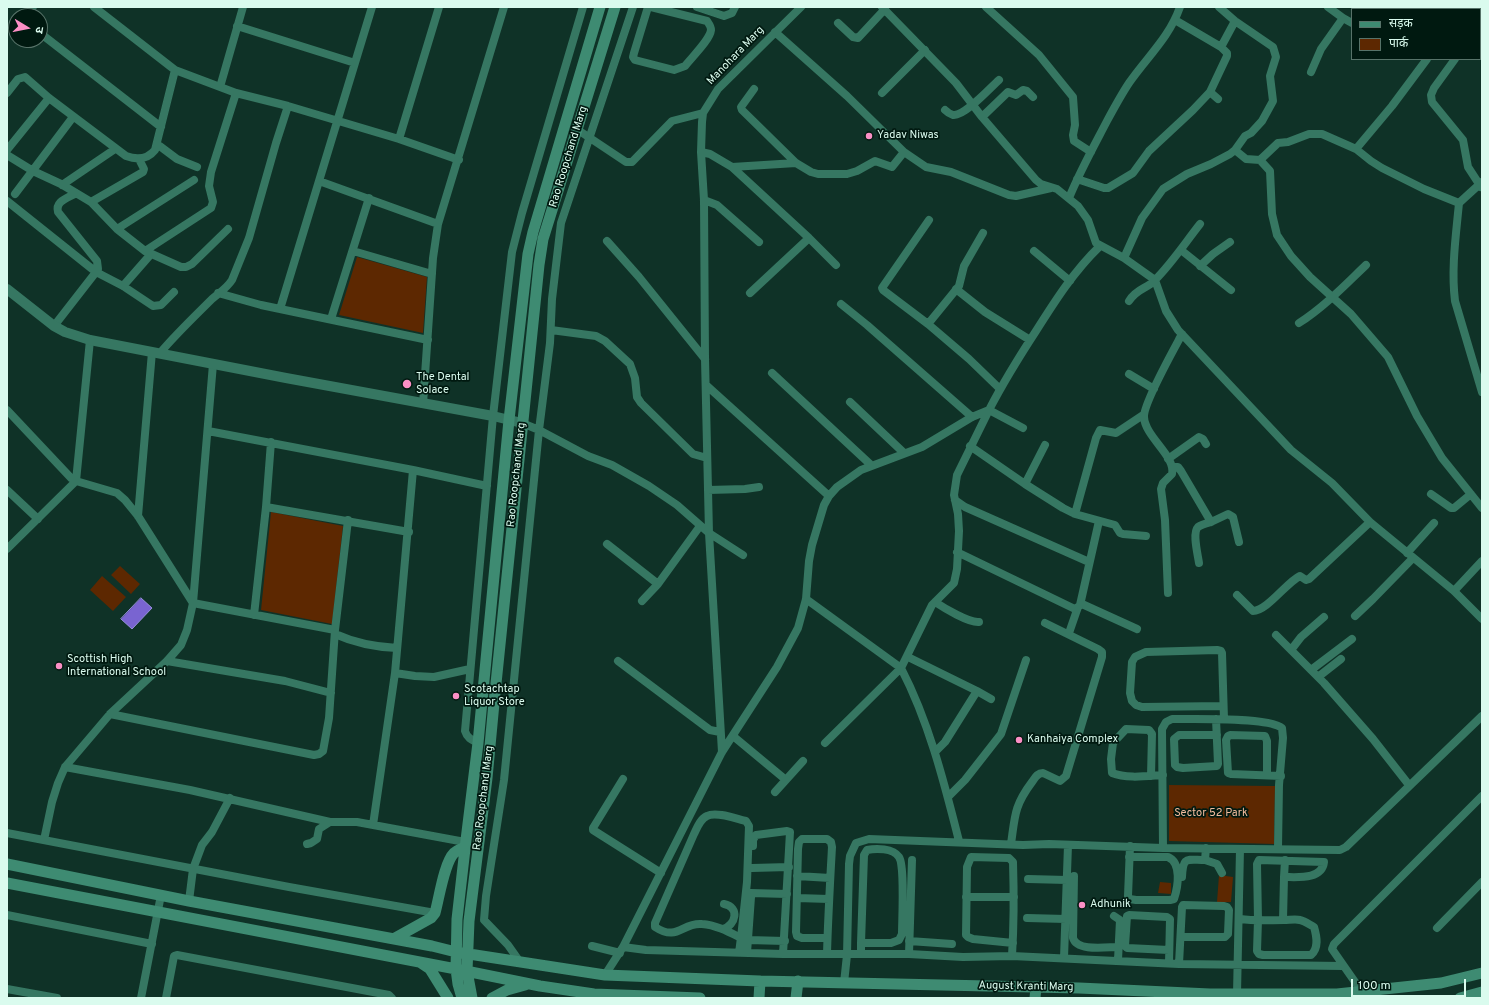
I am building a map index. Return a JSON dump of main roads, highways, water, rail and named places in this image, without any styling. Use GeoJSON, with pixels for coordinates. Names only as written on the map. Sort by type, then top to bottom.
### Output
{"type":"FeatureCollection","features":[{"type":"Feature","properties":{"kind":"main road","name":"Rao Roopchand Marg"},"geometry":{"type":"LineString","coordinates":[[461,970],[456,952],[457,919],[478,743],[509,420],[530,247],[600,7]]}},
{"type":"Feature","properties":{"kind":"main road","name":"Rao Roopchand Marg"},"geometry":{"type":"LineString","coordinates":[[461,970],[468,954],[472,899],[487,778],[522,423],[543,239],[615,7]]}},
{"type":"Feature","properties":{"kind":"main road"},"geometry":{"type":"LineString","coordinates":[[395,938],[426,922],[435,913],[446,867],[455,852],[465,844]]}},
{"type":"Feature","properties":{"kind":"main road","name":"August Kranti Marg"},"geometry":{"type":"LineString","coordinates":[[7,864],[189,901],[395,938],[456,952],[605,975],[798,981],[1036,992],[1337,994],[1441,983],[1482,972]]}},
{"type":"Feature","properties":{"kind":"main road"},"geometry":{"type":"LineString","coordinates":[[7,883],[529,984],[594,994],[700,998]]}},
{"type":"Feature","properties":{"kind":"main road"},"geometry":{"type":"LineString","coordinates":[[420,962],[430,969],[448,998]]}},
{"type":"Feature","properties":{"kind":"main road"},"geometry":{"type":"LineString","coordinates":[[461,970],[458,984],[462,998]]}},
{"type":"Feature","properties":{"kind":"main road"},"geometry":{"type":"LineString","coordinates":[[461,970],[472,998]]}},
{"type":"Feature","properties":{"kind":"main road"},"geometry":{"type":"LineString","coordinates":[[759,998],[760,981]]}},
{"type":"Feature","properties":{"kind":"main road"},"geometry":{"type":"LineString","coordinates":[[796,998],[798,981]]}},
{"type":"Feature","properties":{"kind":"main road"},"geometry":{"type":"LineString","coordinates":[[492,998],[507,990],[529,984]]}},
{"type":"Feature","properties":{"kind":"main road"},"geometry":{"type":"LineString","coordinates":[[1460,998],[1482,992]]}},
{"type":"Feature","properties":{"kind":"place","name":"Yadav Niwas"},"geometry":{"type":"Point","coordinates":[869,136]}},
{"type":"Feature","properties":{"kind":"place","name":"The Dental Solace"},"geometry":{"type":"Point","coordinates":[407,384]}},
{"type":"Feature","properties":{"kind":"place","name":"Scottish High International School"},"geometry":{"type":"Point","coordinates":[59,666]}},
{"type":"Feature","properties":{"kind":"place","name":"Scotachtap Liquor Store"},"geometry":{"type":"Point","coordinates":[456,696]}},
{"type":"Feature","properties":{"kind":"place","name":"Kanhaiya Complex"},"geometry":{"type":"Point","coordinates":[1019,740]}},
{"type":"Feature","properties":{"kind":"place","name":"Adhunik"},"geometry":{"type":"Point","coordinates":[1082,905]}},
{"type":"Feature","properties":{"kind":"park label","name":"Sector 52 Park"},"geometry":{"type":"Point","coordinates":[1211,814]}}]}
